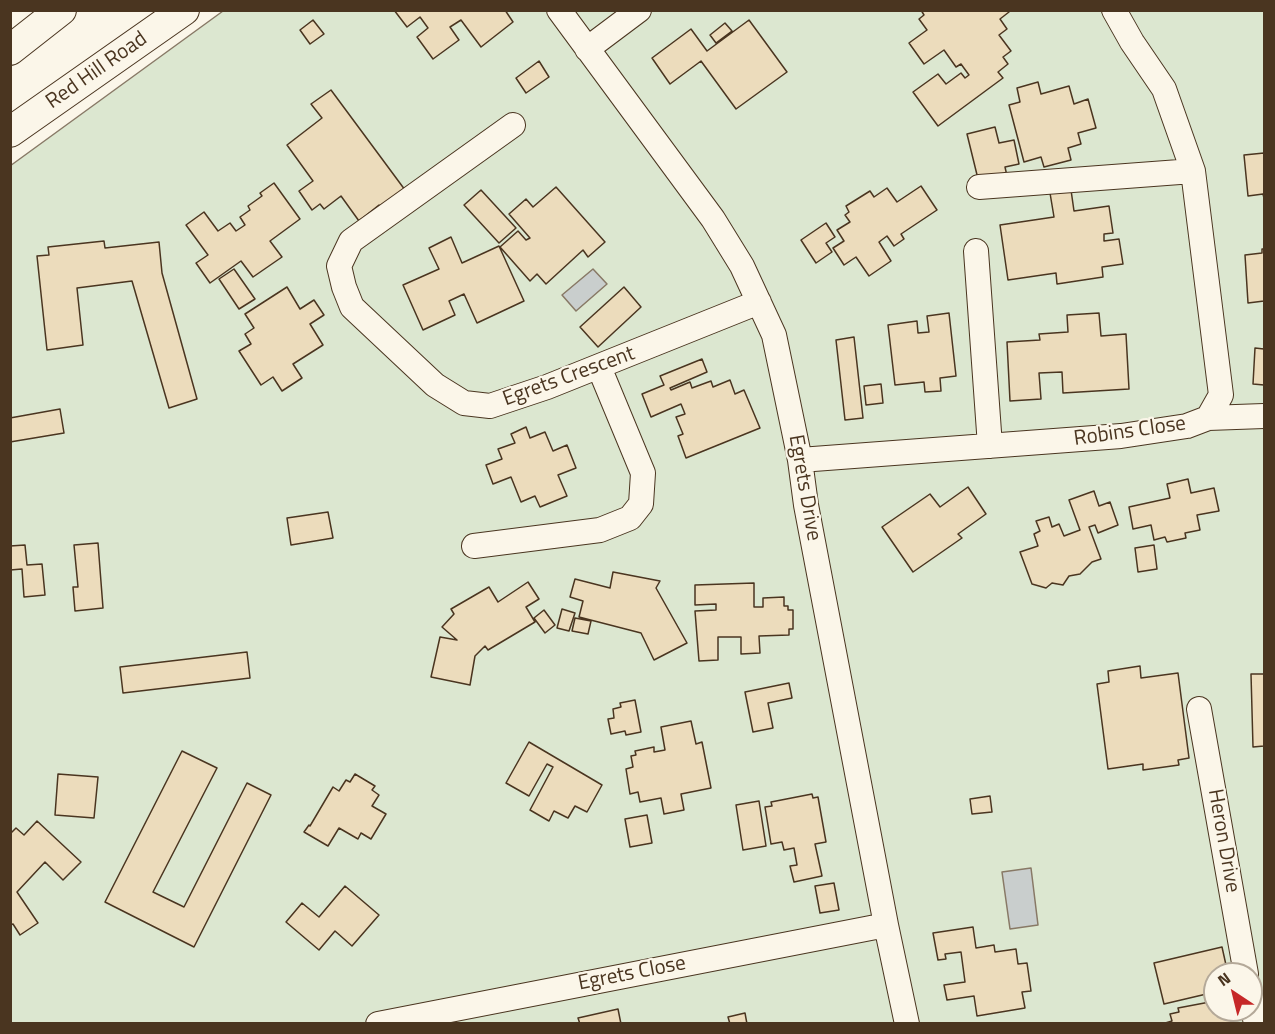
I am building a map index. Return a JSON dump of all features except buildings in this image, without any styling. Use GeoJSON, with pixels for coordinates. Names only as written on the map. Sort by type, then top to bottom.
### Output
{"type":"FeatureCollection","features":[{"type":"Feature","properties":{"kind":"main road","name":"Red Hill Road"},"geometry":{"type":"LineString","coordinates":[[10,132],[184,10]]}},
{"type":"Feature","properties":{"kind":"main road"},"geometry":{"type":"LineString","coordinates":[[10,50],[59,11]]}},
{"type":"Feature","properties":{"kind":"street","name":"Egrets Drive"},"geometry":{"type":"LineString","coordinates":[[559,10],[712,219],[742,266],[774,335],[800,460],[806,505],[886,925],[907,1023]]}},
{"type":"Feature","properties":{"kind":"street"},"geometry":{"type":"LineString","coordinates":[[587,49],[639,10]]}},
{"type":"Feature","properties":{"kind":"street","name":"Robins Close"},"geometry":{"type":"LineString","coordinates":[[800,460],[1121,436],[1187,426],[1208,418],[1221,395],[1193,171],[1164,89],[1132,42],[1114,10]]}},
{"type":"Feature","properties":{"kind":"street","name":"Egrets Crescent"},"geometry":{"type":"LineString","coordinates":[[513,125],[351,242],[339,266],[352,307],[435,385],[464,403],[490,406],[548,387],[759,302]]}},
{"type":"Feature","properties":{"kind":"street"},"geometry":{"type":"LineString","coordinates":[[979,187],[1193,171]]}},
{"type":"Feature","properties":{"kind":"street"},"geometry":{"type":"LineString","coordinates":[[976,250],[990,446]]}},
{"type":"Feature","properties":{"kind":"street"},"geometry":{"type":"LineString","coordinates":[[474,546],[600,530],[630,518],[641,504],[644,473],[599,367]]}},
{"type":"Feature","properties":{"kind":"street"},"geometry":{"type":"LineString","coordinates":[[1208,418],[1264,416]]}},
{"type":"Feature","properties":{"kind":"street","name":"Heron Drive"},"geometry":{"type":"LineString","coordinates":[[1199,709],[1244,962]]}},
{"type":"Feature","properties":{"kind":"street","name":"Egrets Close"},"geometry":{"type":"LineString","coordinates":[[378,1023],[886,925]]}},
{"type":"Feature","properties":{"kind":"green space"},"geometry":{"type":"Polygon","coordinates":[[[223,11],[1264,11],[1264,1023],[11,1023],[10,166],[223,11]]]}},
{"type":"Feature","properties":{"kind":"shaded area"},"geometry":{"type":"Polygon","coordinates":[[[593,269],[607,284],[576,311],[562,295],[593,269]]]}},
{"type":"Feature","properties":{"kind":"shaded area"},"geometry":{"type":"Polygon","coordinates":[[[1031,868],[1038,925],[1010,929],[1002,872],[1031,868]]]}}]}
